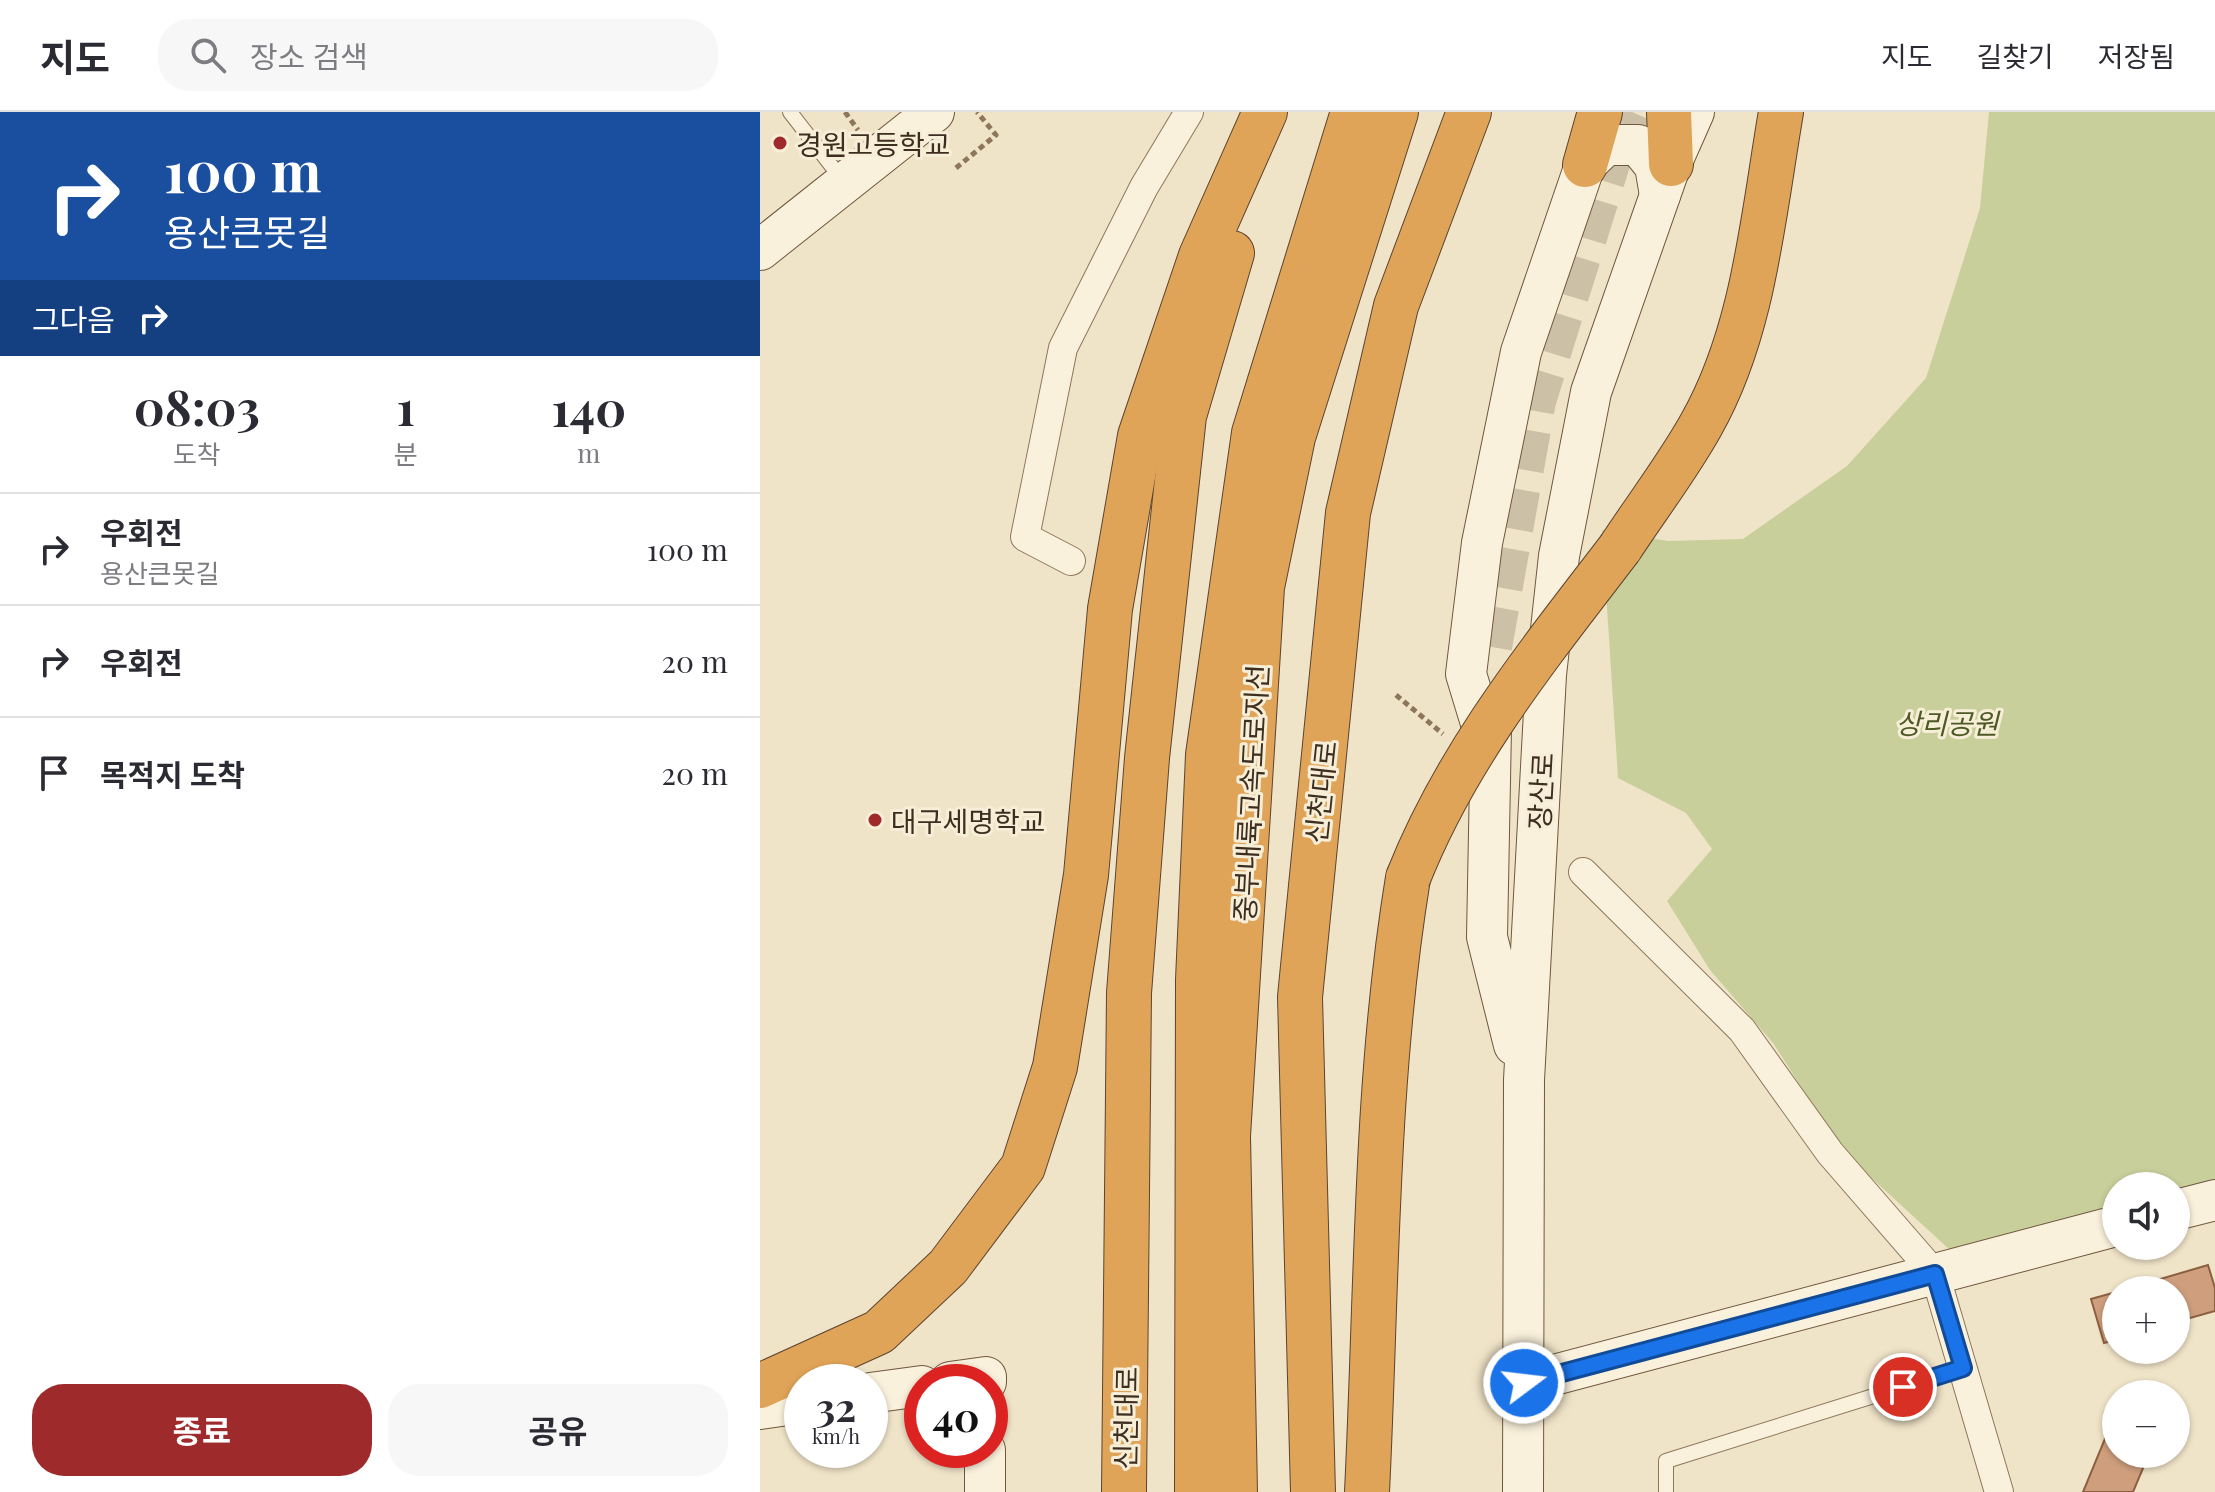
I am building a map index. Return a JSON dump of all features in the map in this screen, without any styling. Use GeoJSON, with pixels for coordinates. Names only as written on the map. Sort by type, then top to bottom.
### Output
{"type":"FeatureCollection","features":[{"type":"Feature","properties":{"kind":"highway"},"geometry":{"type":"LineString","coordinates":[[760,1386],[879,1332],[948,1267],[1023,1167],[1055,1067],[1086,875],[1110,609],[1140,436],[1201,256],[1265,112]]}},
{"type":"Feature","properties":{"kind":"highway","name":"신천대로"},"geometry":{"type":"LineString","coordinates":[[1124,1492],[1129,993],[1148,742],[1184,416],[1273,112]]}},
{"type":"Feature","properties":{"kind":"highway","name":"중부내륙고속도로지선"},"geometry":{"type":"LineString","coordinates":[[1197,1492],[1198,980],[1208,755],[1254,433],[1353,112]]}},
{"type":"Feature","properties":{"kind":"highway","name":"중부내륙고속도로지선"},"geometry":{"type":"LineString","coordinates":[[1235,1492],[1228,1136],[1262,587],[1293,437],[1396,112]]}},
{"type":"Feature","properties":{"kind":"highway"},"geometry":{"type":"LineString","coordinates":[[1585,165],[1600,112]]}},
{"type":"Feature","properties":{"kind":"highway"},"geometry":{"type":"LineString","coordinates":[[1666,179],[1669,112]]}},
{"type":"Feature","properties":{"kind":"highway"},"geometry":{"type":"LineString","coordinates":[[1367,1492],[1390,1036],[1396,955],[1408,878],[1428,827],[1499,707],[1620,548],[1701,425],[1723,375],[1744,314],[1781,112]]}},
{"type":"Feature","properties":{"kind":"highway","name":"신천대로"},"geometry":{"type":"LineString","coordinates":[[1313,1492],[1300,997],[1348,513],[1396,306],[1470,114]]}},
{"type":"Feature","properties":{"kind":"main road"},"geometry":{"type":"LineString","coordinates":[[760,250],[934,112]]}},
{"type":"Feature","properties":{"kind":"main road","name":"장산로"},"geometry":{"type":"LineString","coordinates":[[1523,1492],[1524,1080],[1546,675],[1559,556],[1591,392],[1666,179],[1694,112]]}},
{"type":"Feature","properties":{"kind":"main road"},"geometry":{"type":"LineString","coordinates":[[1490,753],[1466,674],[1482,543],[1521,352],[1585,165],[1606,145],[1638,145],[1666,179]]}},
{"type":"Feature","properties":{"kind":"main road"},"geometry":{"type":"LineString","coordinates":[[1492,647],[1487,937],[1524,1080]]}},
{"type":"Feature","properties":{"kind":"main road"},"geometry":{"type":"LineString","coordinates":[[2190,1206],[2215,1200]]}},
{"type":"Feature","properties":{"kind":"main road"},"geometry":{"type":"LineString","coordinates":[[1524,1383],[2102,1230]]}},
{"type":"Feature","properties":{"kind":"main road"},"geometry":{"type":"LineString","coordinates":[[760,1409],[784,1406]]}},
{"type":"Feature","properties":{"kind":"main road"},"geometry":{"type":"LineString","coordinates":[[985,1468],[985,1492]]}},
{"type":"Feature","properties":{"kind":"street"},"geometry":{"type":"LineString","coordinates":[[1071,561],[1025,537],[1063,348],[1144,187],[1189,112]]}},
{"type":"Feature","properties":{"kind":"street"},"geometry":{"type":"LineString","coordinates":[[1583,872],[1742,1030],[1830,1153],[1935,1274],[1999,1492]]}},
{"type":"Feature","properties":{"kind":"lane"},"geometry":{"type":"LineString","coordinates":[[790,112],[845,183]]}},
{"type":"Feature","properties":{"kind":"lane"},"geometry":{"type":"LineString","coordinates":[[1666,1492],[1666,1461],[1963,1368]]}},
{"type":"Feature","properties":{"kind":"path"},"geometry":{"type":"LineString","coordinates":[[956,168],[996,135],[977,112]]}},
{"type":"Feature","properties":{"kind":"path"},"geometry":{"type":"LineString","coordinates":[[1396,695],[1443,734]]}},
{"type":"Feature","properties":{"kind":"green space","name":"상리공원"},"geometry":{"type":"Polygon","coordinates":[[[1989,112],[2215,112],[2215,1179],[2190,1186],[2190,1172],[2102,1172],[2102,1210],[1950,1250],[1842,1151],[1773,1043],[1710,970],[1667,901],[1712,849],[1686,813],[1618,778],[1602,530],[1668,541],[1743,539],[1847,466],[1926,378],[1980,208],[1989,112]]]}},
{"type":"Feature","properties":{"kind":"building"},"geometry":{"type":"Polygon","coordinates":[[[2208,1265],[2215,1288],[2215,1311],[2190,1318],[2190,1276],[2171,1276],[2208,1265]]]}},
{"type":"Feature","properties":{"kind":"building"},"geometry":{"type":"Polygon","coordinates":[[[2102,1296],[2102,1336],[2091,1299],[2102,1296]]]}},
{"type":"Feature","properties":{"kind":"building"},"geometry":{"type":"Polygon","coordinates":[[[2102,1446],[2102,1468],[2143,1468],[2133,1492],[2083,1492],[2102,1446]]]}},
{"type":"Feature","properties":{"kind":"tunnel"},"geometry":{"type":"LineString","coordinates":[[1492,647],[1536,401],[1612,157],[1632,112]]}},
{"type":"Feature","properties":{"kind":"place","name":"경원고등학교"},"geometry":{"type":"Point","coordinates":[780,143]}},
{"type":"Feature","properties":{"kind":"place","name":"대구세명학교"},"geometry":{"type":"Point","coordinates":[875,820]}},
{"type":"Feature","properties":{"kind":"route"},"geometry":{"type":"LineString","coordinates":[[1524,1383],[1935,1274],[1963,1368],[1903,1387]]}}]}
